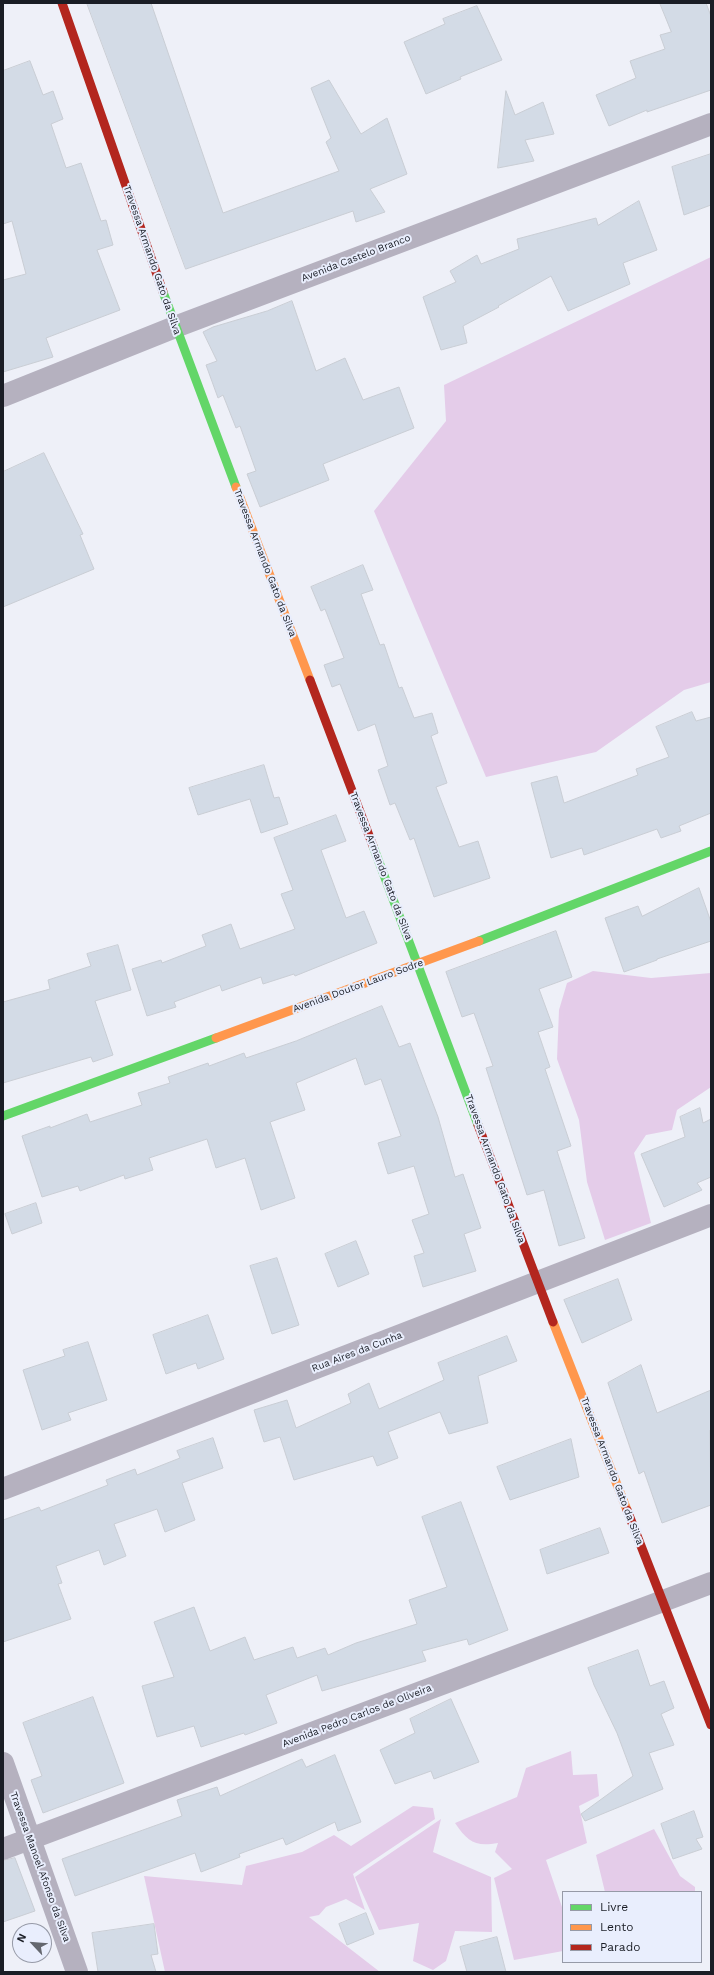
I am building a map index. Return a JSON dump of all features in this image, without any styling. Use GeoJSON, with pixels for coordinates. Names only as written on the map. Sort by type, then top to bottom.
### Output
{"type":"FeatureCollection","features":[{"type":"Feature","properties":{"kind":"street","name":"Travessa Armando Gato da Silva"},"geometry":{"type":"LineString","coordinates":[[62,3],[175,327],[418,964],[537,1282],[711,1725]]}},
{"type":"Feature","properties":{"kind":"street","name":"Avenida Castelo Branco"},"geometry":{"type":"LineString","coordinates":[[3,396],[175,327],[711,124]]}},
{"type":"Feature","properties":{"kind":"street","name":"Avenida Doutor Lauro Sodre"},"geometry":{"type":"LineString","coordinates":[[3,1116],[418,964],[711,851]]}},
{"type":"Feature","properties":{"kind":"street","name":"Rua Aires da Cunha"},"geometry":{"type":"LineString","coordinates":[[3,1489],[711,1215]]}},
{"type":"Feature","properties":{"kind":"street","name":"Avenida Pedro Carlos de Oliveira"},"geometry":{"type":"LineString","coordinates":[[3,1849],[711,1583]]}},
{"type":"Feature","properties":{"kind":"street","name":"Travessa Manoel Afonso da Silva"},"geometry":{"type":"LineString","coordinates":[[3,1763],[31,1838],[77,1972]]}},
{"type":"Feature","properties":{"kind":"shaded area"},"geometry":{"type":"Polygon","coordinates":[[[711,257],[711,682],[684,690],[596,752],[486,777],[374,511],[446,421],[444,385],[711,257]]]}},
{"type":"Feature","properties":{"kind":"shaded area"},"geometry":{"type":"Polygon","coordinates":[[[593,971],[651,978],[711,973],[711,1087],[677,1110],[672,1130],[646,1135],[634,1153],[651,1223],[605,1240],[587,1182],[579,1120],[557,1059],[559,1010],[567,983],[593,971]]]}},
{"type":"Feature","properties":{"kind":"shaded area"},"geometry":{"type":"Polygon","coordinates":[[[571,1751],[573,1775],[597,1774],[599,1796],[579,1806],[587,1843],[546,1860],[562,1907],[562,1951],[514,1960],[494,1878],[512,1869],[495,1852],[498,1843],[483,1844],[473,1842],[464,1835],[455,1823],[517,1797],[526,1768],[571,1751]]]}},
{"type":"Feature","properties":{"kind":"shaded area"},"geometry":{"type":"Polygon","coordinates":[[[413,1806],[433,1808],[435,1819],[353,1874],[365,1910],[346,1899],[326,1907],[319,1915],[309,1917],[380,1972],[165,1972],[144,1876],[242,1885],[246,1866],[302,1852],[334,1835],[351,1846],[413,1806]]]}},
{"type":"Feature","properties":{"kind":"shaded area"},"geometry":{"type":"Polygon","coordinates":[[[441,1819],[433,1852],[491,1877],[492,1932],[455,1931],[446,1961],[433,1970],[413,1961],[419,1923],[379,1930],[355,1877],[441,1819]]]}},
{"type":"Feature","properties":{"kind":"shaded area"},"geometry":{"type":"Polygon","coordinates":[[[654,1829],[680,1876],[695,1887],[695,1891],[605,1891],[596,1855],[654,1829]]]}},
{"type":"Feature","properties":{"kind":"building"},"geometry":{"type":"Polygon","coordinates":[[[87,3],[151,3],[223,213],[339,171],[326,142],[331,138],[311,88],[329,80],[361,134],[387,118],[407,174],[370,189],[385,212],[356,222],[353,211],[186,269],[87,3]]]}},
{"type":"Feature","properties":{"kind":"building"},"geometry":{"type":"Polygon","coordinates":[[[660,3],[706,3],[711,16],[711,90],[647,112],[647,110],[609,126],[596,95],[636,78],[630,61],[665,49],[660,35],[671,32],[660,3]]]}},
{"type":"Feature","properties":{"kind":"building"},"geometry":{"type":"Polygon","coordinates":[[[477,6],[502,60],[460,77],[461,79],[426,94],[404,42],[445,24],[443,19],[477,6]]]}},
{"type":"Feature","properties":{"kind":"building"},"geometry":{"type":"Polygon","coordinates":[[[30,61],[43,95],[53,91],[63,119],[51,124],[66,168],[81,163],[101,221],[106,220],[113,245],[97,250],[120,310],[46,338],[53,357],[3,372],[3,280],[26,274],[12,221],[3,224],[3,71],[30,61]]]}},
{"type":"Feature","properties":{"kind":"building"},"geometry":{"type":"Polygon","coordinates":[[[506,91],[515,115],[543,102],[554,134],[525,140],[534,161],[498,168],[506,91]]]}},
{"type":"Feature","properties":{"kind":"building"},"geometry":{"type":"Polygon","coordinates":[[[711,154],[711,205],[684,215],[672,167],[711,154]]]}},
{"type":"Feature","properties":{"kind":"building"},"geometry":{"type":"Polygon","coordinates":[[[639,201],[657,250],[623,263],[630,284],[568,311],[551,276],[498,306],[499,307],[463,326],[467,343],[441,350],[423,297],[456,282],[450,271],[477,255],[481,264],[519,249],[517,239],[596,218],[598,225],[639,201]]]}},
{"type":"Feature","properties":{"kind":"building"},"geometry":{"type":"Polygon","coordinates":[[[292,301],[316,371],[345,358],[363,400],[399,387],[414,428],[323,464],[329,480],[260,507],[247,474],[256,471],[240,426],[236,428],[223,395],[218,398],[206,365],[217,361],[203,332],[213,327],[267,311],[292,301]]]}},
{"type":"Feature","properties":{"kind":"building"},"geometry":{"type":"Polygon","coordinates":[[[44,453],[83,534],[80,535],[94,569],[3,607],[3,472],[44,453]]]}},
{"type":"Feature","properties":{"kind":"building"},"geometry":{"type":"Polygon","coordinates":[[[363,565],[373,590],[361,594],[380,645],[384,644],[399,688],[402,687],[414,718],[432,713],[438,733],[431,736],[447,783],[436,787],[459,847],[478,841],[490,878],[434,897],[414,838],[410,840],[395,803],[390,805],[378,770],[388,766],[375,724],[358,731],[340,684],[332,687],[324,665],[344,658],[325,609],[321,611],[311,587],[363,565]]]}},
{"type":"Feature","properties":{"kind":"building"},"geometry":{"type":"Polygon","coordinates":[[[692,712],[696,721],[711,717],[711,813],[679,826],[681,831],[661,838],[657,829],[584,855],[582,848],[551,858],[531,783],[557,776],[564,803],[638,775],[636,769],[669,757],[656,727],[692,712]]]}},
{"type":"Feature","properties":{"kind":"building"},"geometry":{"type":"Polygon","coordinates":[[[264,765],[274,798],[279,797],[288,824],[261,833],[250,799],[198,815],[189,788],[264,765]]]}},
{"type":"Feature","properties":{"kind":"building"},"geometry":{"type":"Polygon","coordinates":[[[336,815],[346,841],[321,850],[346,918],[364,911],[377,943],[295,976],[294,974],[263,984],[261,977],[222,991],[220,985],[174,1002],[176,1007],[147,1016],[132,969],[161,960],[162,963],[206,946],[202,935],[231,924],[240,949],[295,929],[281,894],[293,890],[274,838],[336,815]]]}},
{"type":"Feature","properties":{"kind":"building"},"geometry":{"type":"Polygon","coordinates":[[[699,888],[711,922],[711,941],[624,972],[605,918],[638,906],[642,916],[699,888]]]}},
{"type":"Feature","properties":{"kind":"building"},"geometry":{"type":"Polygon","coordinates":[[[556,931],[572,977],[539,989],[553,1027],[538,1032],[550,1067],[545,1069],[571,1146],[557,1151],[585,1238],[559,1246],[544,1190],[527,1195],[486,1068],[493,1066],[474,1013],[462,1017],[446,972],[556,931]]]}},
{"type":"Feature","properties":{"kind":"building"},"geometry":{"type":"Polygon","coordinates":[[[118,945],[131,990],[95,1001],[113,1055],[93,1062],[91,1057],[3,1083],[3,1002],[50,989],[48,980],[91,966],[87,954],[118,945]]]}},
{"type":"Feature","properties":{"kind":"building"},"geometry":{"type":"Polygon","coordinates":[[[382,1006],[399,1047],[410,1043],[438,1117],[455,1177],[463,1174],[481,1228],[464,1234],[476,1271],[423,1287],[414,1256],[424,1253],[412,1220],[429,1214],[414,1166],[388,1174],[378,1143],[401,1136],[381,1079],[365,1085],[356,1058],[296,1083],[305,1110],[270,1122],[295,1198],[261,1210],[245,1158],[216,1168],[207,1139],[149,1158],[153,1170],[125,1179],[124,1175],[80,1191],[78,1186],[42,1197],[22,1136],[50,1126],[50,1128],[87,1114],[90,1122],[142,1105],[138,1093],[170,1083],[168,1077],[208,1063],[209,1066],[244,1053],[246,1058],[296,1041],[382,1006]]]}},
{"type":"Feature","properties":{"kind":"building"},"geometry":{"type":"Polygon","coordinates":[[[700,1108],[703,1123],[711,1119],[711,1177],[697,1183],[702,1190],[664,1207],[641,1154],[685,1137],[680,1117],[700,1108]]]}},
{"type":"Feature","properties":{"kind":"building"},"geometry":{"type":"Polygon","coordinates":[[[36,1203],[42,1223],[12,1234],[5,1214],[36,1203]]]}},
{"type":"Feature","properties":{"kind":"building"},"geometry":{"type":"Polygon","coordinates":[[[356,1241],[369,1274],[338,1287],[325,1254],[356,1241]]]}},
{"type":"Feature","properties":{"kind":"building"},"geometry":{"type":"Polygon","coordinates":[[[277,1258],[299,1325],[272,1334],[250,1266],[277,1258]]]}},
{"type":"Feature","properties":{"kind":"building"},"geometry":{"type":"Polygon","coordinates":[[[618,1279],[632,1320],[582,1343],[564,1300],[618,1279]]]}},
{"type":"Feature","properties":{"kind":"building"},"geometry":{"type":"Polygon","coordinates":[[[208,1315],[224,1359],[198,1369],[196,1363],[166,1374],[153,1335],[208,1315]]]}},
{"type":"Feature","properties":{"kind":"building"},"geometry":{"type":"Polygon","coordinates":[[[507,1336],[517,1361],[478,1376],[488,1423],[449,1434],[440,1412],[388,1432],[398,1458],[377,1466],[373,1456],[294,1480],[280,1437],[264,1442],[254,1410],[287,1400],[296,1428],[351,1403],[348,1394],[369,1383],[379,1409],[444,1380],[438,1363],[507,1336]]]}},
{"type":"Feature","properties":{"kind":"building"},"geometry":{"type":"Polygon","coordinates":[[[88,1342],[107,1400],[68,1413],[71,1420],[42,1430],[23,1370],[65,1356],[63,1350],[88,1342]]]}},
{"type":"Feature","properties":{"kind":"building"},"geometry":{"type":"Polygon","coordinates":[[[641,1365],[657,1413],[711,1390],[711,1505],[662,1523],[644,1471],[639,1474],[608,1383],[641,1365]]]}},
{"type":"Feature","properties":{"kind":"building"},"geometry":{"type":"Polygon","coordinates":[[[213,1438],[223,1468],[182,1483],[195,1520],[165,1532],[157,1509],[114,1524],[126,1556],[104,1565],[99,1550],[56,1566],[62,1583],[58,1584],[71,1619],[3,1642],[3,1520],[39,1507],[41,1511],[108,1485],[106,1480],[135,1469],[137,1475],[180,1458],[177,1451],[213,1438]]]}},
{"type":"Feature","properties":{"kind":"building"},"geometry":{"type":"Polygon","coordinates":[[[571,1439],[579,1477],[510,1500],[497,1467],[571,1439]]]}},
{"type":"Feature","properties":{"kind":"building"},"geometry":{"type":"Polygon","coordinates":[[[461,1502],[508,1630],[469,1645],[467,1639],[422,1651],[426,1661],[322,1691],[317,1675],[266,1695],[277,1723],[245,1735],[244,1733],[201,1747],[194,1726],[157,1737],[142,1686],[174,1677],[154,1622],[194,1607],[210,1651],[245,1637],[254,1660],[293,1647],[297,1658],[325,1648],[328,1655],[356,1643],[417,1624],[409,1600],[447,1587],[422,1517],[461,1502]]]}},
{"type":"Feature","properties":{"kind":"building"},"geometry":{"type":"Polygon","coordinates":[[[600,1528],[609,1553],[547,1574],[540,1550],[600,1528]]]}},
{"type":"Feature","properties":{"kind":"building"},"geometry":{"type":"Polygon","coordinates":[[[638,1650],[650,1686],[664,1681],[674,1708],[661,1714],[674,1745],[649,1753],[663,1789],[585,1821],[581,1814],[633,1776],[617,1733],[594,1685],[588,1668],[638,1650]]]}},
{"type":"Feature","properties":{"kind":"building"},"geometry":{"type":"Polygon","coordinates":[[[93,1697],[124,1783],[43,1813],[31,1780],[42,1776],[23,1723],[93,1697]]]}},
{"type":"Feature","properties":{"kind":"building"},"geometry":{"type":"Polygon","coordinates":[[[451,1699],[479,1762],[434,1779],[431,1771],[395,1784],[380,1750],[415,1733],[410,1719],[451,1699]]]}},
{"type":"Feature","properties":{"kind":"building"},"geometry":{"type":"Polygon","coordinates":[[[335,1755],[361,1822],[338,1831],[335,1822],[286,1845],[283,1838],[239,1854],[240,1857],[201,1872],[195,1853],[75,1896],[62,1859],[182,1816],[177,1800],[217,1787],[220,1796],[302,1759],[306,1767],[335,1755]]]}},
{"type":"Feature","properties":{"kind":"building"},"geometry":{"type":"Polygon","coordinates":[[[694,1811],[703,1837],[696,1839],[702,1849],[673,1859],[661,1824],[694,1811]]]}},
{"type":"Feature","properties":{"kind":"building"},"geometry":{"type":"Polygon","coordinates":[[[15,1858],[35,1911],[3,1922],[3,1861],[15,1858]]]}},
{"type":"Feature","properties":{"kind":"building"},"geometry":{"type":"Polygon","coordinates":[[[366,1913],[374,1934],[347,1945],[339,1924],[366,1913]]]}},
{"type":"Feature","properties":{"kind":"building"},"geometry":{"type":"Polygon","coordinates":[[[154,1924],[158,1954],[151,1955],[156,1972],[98,1972],[92,1933],[154,1924]]]}},
{"type":"Feature","properties":{"kind":"building"},"geometry":{"type":"Polygon","coordinates":[[[497,1937],[506,1972],[467,1972],[460,1947],[497,1937]]]}},
{"type":"Feature","properties":{"kind":"traffic: fast"},"geometry":{"type":"LineString","coordinates":[[163,292],[236,487]]}},
{"type":"Feature","properties":{"kind":"traffic: fast"},"geometry":{"type":"LineString","coordinates":[[373,846],[478,1125]]}},
{"type":"Feature","properties":{"kind":"traffic: fast"},"geometry":{"type":"LineString","coordinates":[[479,941],[711,851]]}},
{"type":"Feature","properties":{"kind":"traffic: fast"},"geometry":{"type":"LineString","coordinates":[[3,1116],[216,1038]]}},
{"type":"Feature","properties":{"kind":"traffic: slow"},"geometry":{"type":"LineString","coordinates":[[236,487],[310,680]]}},
{"type":"Feature","properties":{"kind":"traffic: slow"},"geometry":{"type":"LineString","coordinates":[[216,1038],[479,941]]}},
{"type":"Feature","properties":{"kind":"traffic: slow"},"geometry":{"type":"LineString","coordinates":[[553,1322],[627,1510]]}},
{"type":"Feature","properties":{"kind":"traffic: jam"},"geometry":{"type":"LineString","coordinates":[[62,3],[163,292]]}},
{"type":"Feature","properties":{"kind":"traffic: jam"},"geometry":{"type":"LineString","coordinates":[[310,680],[373,846]]}},
{"type":"Feature","properties":{"kind":"traffic: jam"},"geometry":{"type":"LineString","coordinates":[[478,1125],[553,1322]]}},
{"type":"Feature","properties":{"kind":"traffic: jam"},"geometry":{"type":"LineString","coordinates":[[627,1510],[711,1725]]}}]}
